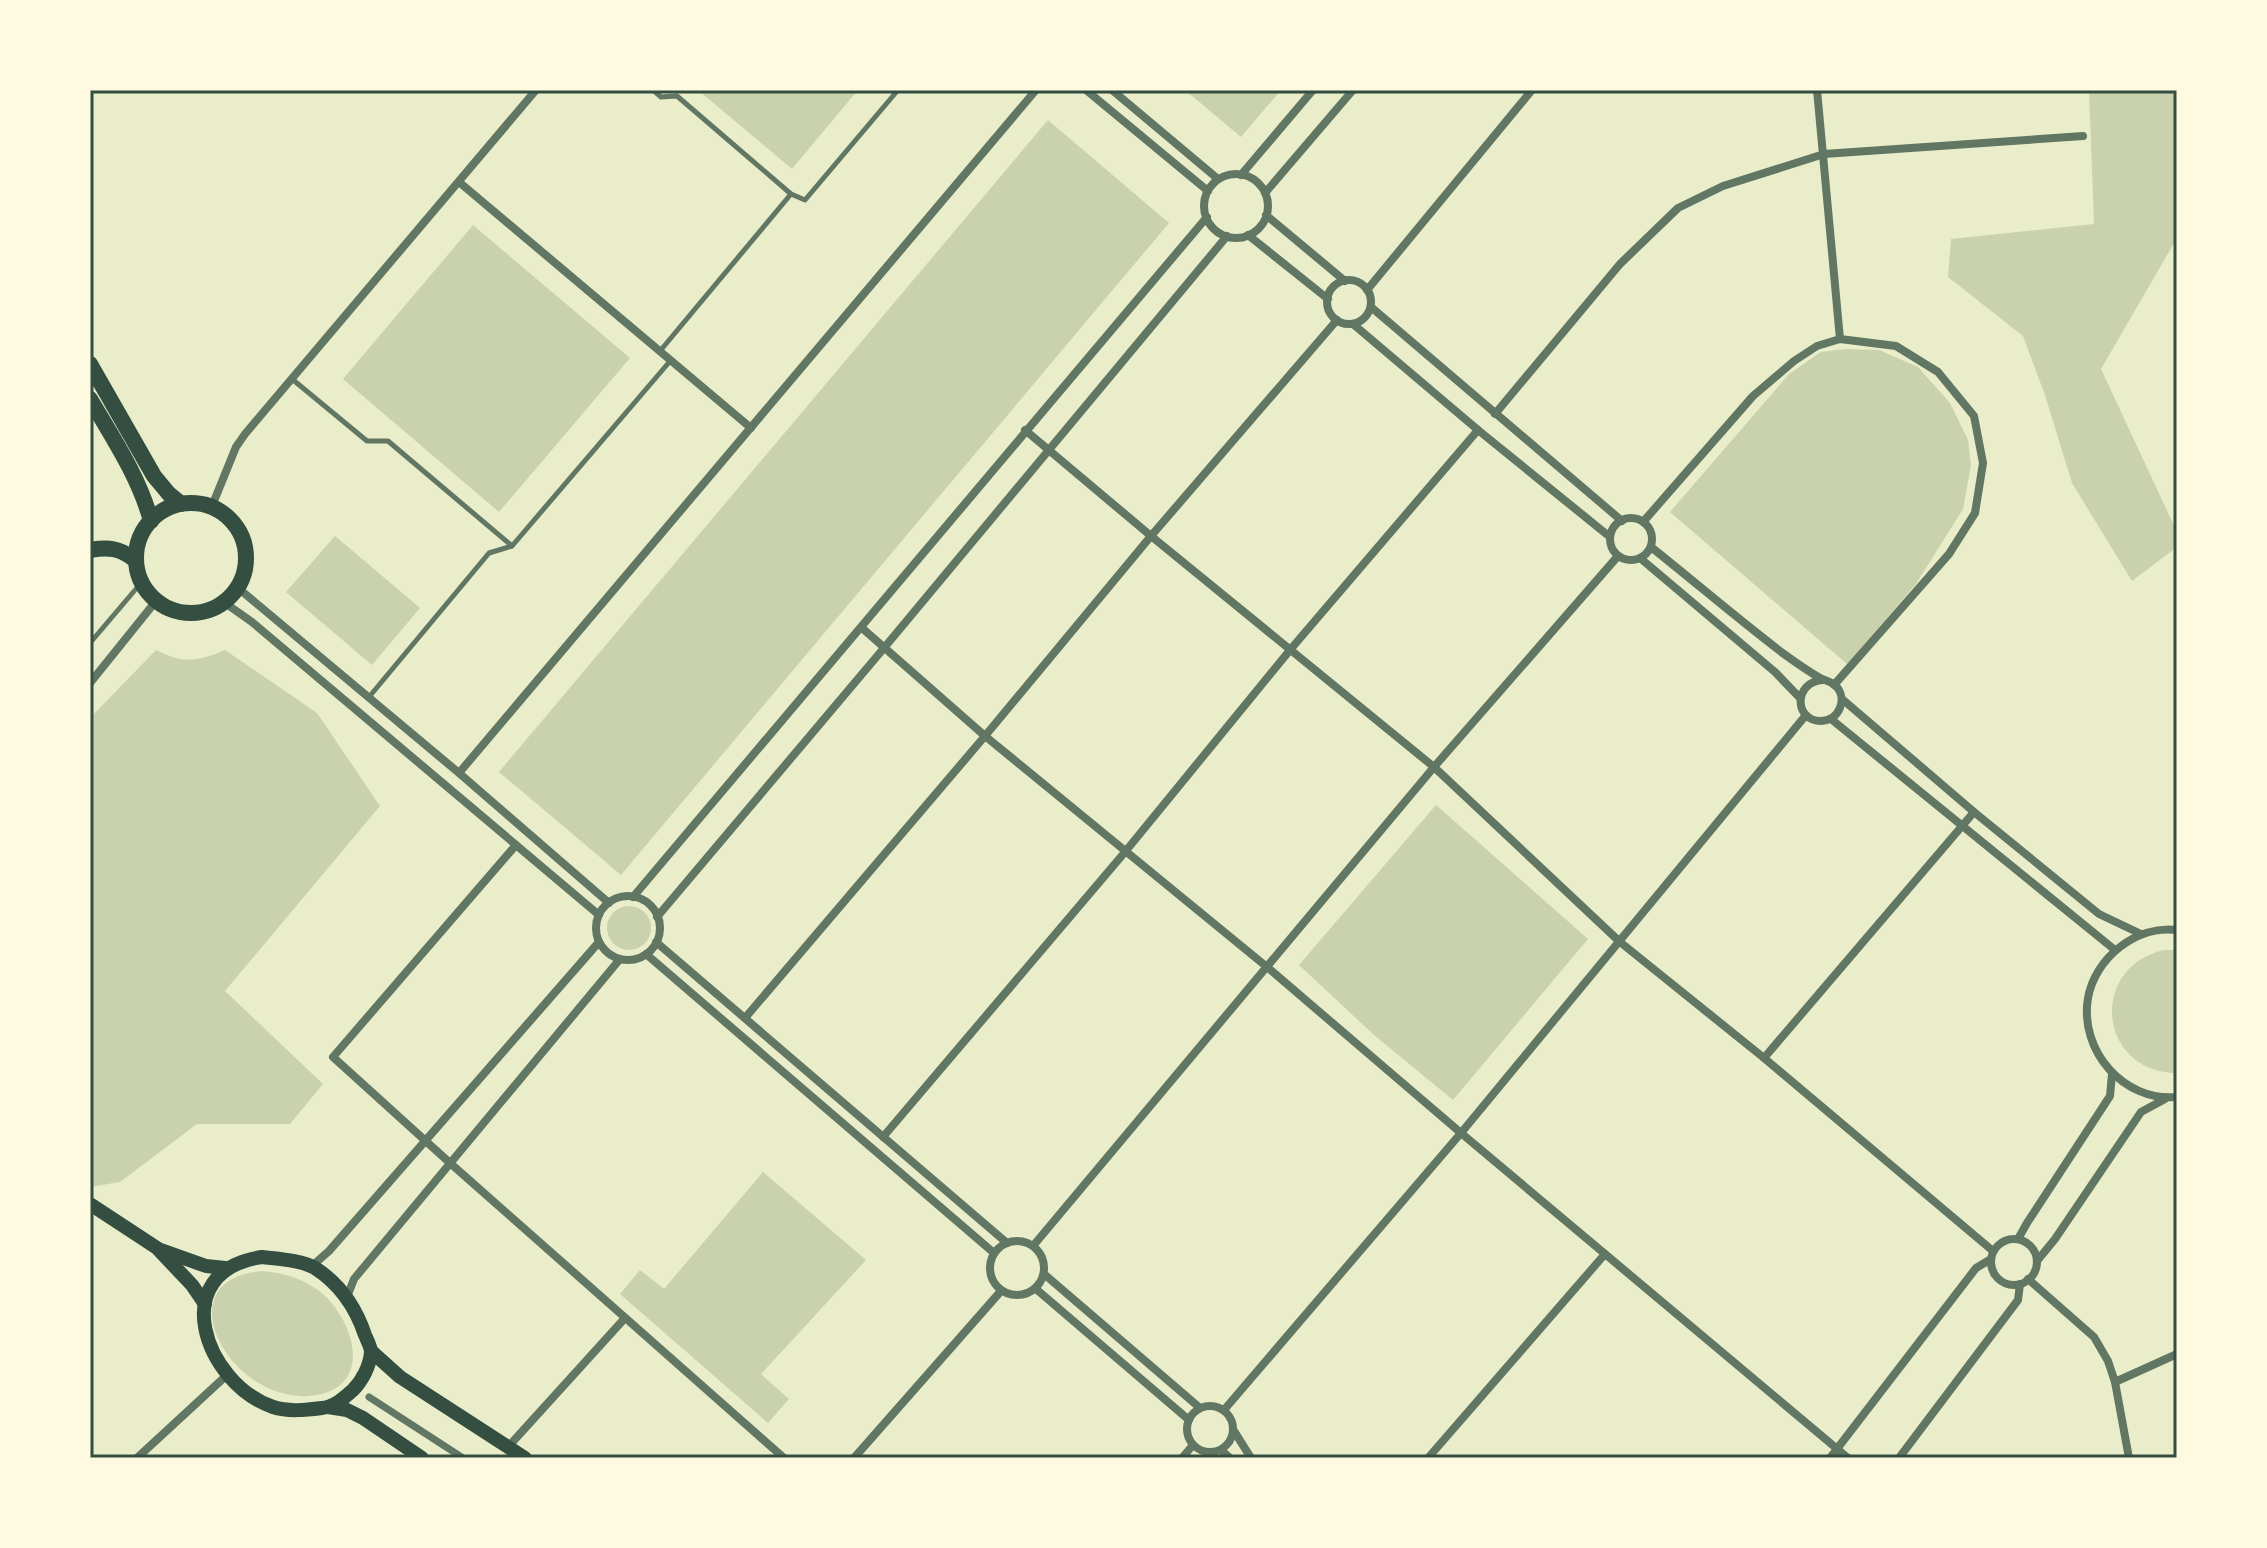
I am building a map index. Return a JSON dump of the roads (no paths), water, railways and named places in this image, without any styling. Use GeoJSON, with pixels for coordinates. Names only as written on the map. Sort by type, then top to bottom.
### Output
{"type":"FeatureCollection","features":[{"type":"Feature","properties":{"kind":"main road"},"geometry":{"type":"LineString","coordinates":[[90,364],[154,476],[181,504]]}},
{"type":"Feature","properties":{"kind":"main road"},"geometry":{"type":"LineString","coordinates":[[90,399],[132,471],[151,521]]}},
{"type":"Feature","properties":{"kind":"main road"},"geometry":{"type":"LineString","coordinates":[[192,502],[212,506],[227,515],[238,527],[247,555],[245,572],[238,588],[225,603],[210,611],[193,614],[174,611],[156,601],[141,583],[134,559],[143,530],[168,508],[192,502]]}},
{"type":"Feature","properties":{"kind":"main road"},"geometry":{"type":"LineString","coordinates":[[90,550],[108,547],[121,550],[134,559]]}},
{"type":"Feature","properties":{"kind":"main road"},"geometry":{"type":"LineString","coordinates":[[90,1204],[157,1248],[206,1266],[225,1268]]}},
{"type":"Feature","properties":{"kind":"main road"},"geometry":{"type":"LineString","coordinates":[[157,1248],[192,1285],[205,1304]]}},
{"type":"Feature","properties":{"kind":"main road"},"geometry":{"type":"LineString","coordinates":[[422,1458],[347,1410],[275,1407],[245,1393],[227,1375],[212,1351],[205,1326],[205,1304],[215,1278],[225,1268],[262,1257],[312,1266],[330,1279],[355,1308],[371,1351],[400,1377],[525,1458]]}},
{"type":"Feature","properties":{"kind":"main road"},"geometry":{"type":"LineString","coordinates":[[327,1407],[359,1385],[371,1351]]}},
{"type":"Feature","properties":{"kind":"street"},"geometry":{"type":"LineString","coordinates":[[212,506],[236,447],[536,90]]}},
{"type":"Feature","properties":{"kind":"street"},"geometry":{"type":"LineString","coordinates":[[459,773],[1036,90]]}},
{"type":"Feature","properties":{"kind":"street"},"geometry":{"type":"LineString","coordinates":[[1086,90],[1208,191]]}},
{"type":"Feature","properties":{"kind":"street"},"geometry":{"type":"LineString","coordinates":[[1112,90],[1218,179]]}},
{"type":"Feature","properties":{"kind":"street"},"geometry":{"type":"LineString","coordinates":[[1241,175],[1313,90]]}},
{"type":"Feature","properties":{"kind":"street"},"geometry":{"type":"LineString","coordinates":[[1265,193],[1353,90]]}},
{"type":"Feature","properties":{"kind":"street"},"geometry":{"type":"LineString","coordinates":[[1367,290],[1532,90]]}},
{"type":"Feature","properties":{"kind":"street"},"geometry":{"type":"LineString","coordinates":[[1817,90],[1840,339]]}},
{"type":"Feature","properties":{"kind":"street"},"geometry":{"type":"LineString","coordinates":[[1495,414],[1620,264],[1678,208],[1723,186],[1824,154],[2083,136]]}},
{"type":"Feature","properties":{"kind":"street"},"geometry":{"type":"LineString","coordinates":[[1241,175],[1253,179],[1265,193],[1268,202],[1266,215],[1259,227],[1248,235],[1238,238],[1227,236],[1217,231],[1207,217],[1204,206],[1208,191],[1218,179],[1241,175]]}},
{"type":"Feature","properties":{"kind":"street"},"geometry":{"type":"LineString","coordinates":[[459,182],[751,428]]}},
{"type":"Feature","properties":{"kind":"street"},"geometry":{"type":"LineString","coordinates":[[1266,215],[1345,281],[1358,282],[1367,290],[1371,307],[1363,319],[1353,324],[1337,320],[1328,309],[1332,289],[1345,281]]}},
{"type":"Feature","properties":{"kind":"street"},"geometry":{"type":"LineString","coordinates":[[633,897],[1207,217]]}},
{"type":"Feature","properties":{"kind":"street"},"geometry":{"type":"LineString","coordinates":[[1248,235],[1328,299]]}},
{"type":"Feature","properties":{"kind":"street"},"geometry":{"type":"LineString","coordinates":[[657,917],[1227,236]]}},
{"type":"Feature","properties":{"kind":"street"},"geometry":{"type":"LineString","coordinates":[[1371,307],[1622,521]]}},
{"type":"Feature","properties":{"kind":"street"},"geometry":{"type":"LineString","coordinates":[[745,1018],[1337,320]]}},
{"type":"Feature","properties":{"kind":"street"},"geometry":{"type":"LineString","coordinates":[[1353,324],[1610,537]]}},
{"type":"Feature","properties":{"kind":"street"},"geometry":{"type":"LineString","coordinates":[[1643,522],[1753,396],[1817,346],[1840,339],[1896,346],[1938,372],[1974,416],[1983,463],[1975,513],[1949,554],[1834,685]]}},
{"type":"Feature","properties":{"kind":"street"},"geometry":{"type":"LineString","coordinates":[[1025,430],[1434,767],[1620,942],[1764,1058],[1992,1255],[1994,1274],[1999,1279],[2012,1285],[2024,1281],[2036,1269],[2037,1261],[2031,1247],[2018,1239],[2003,1241],[1992,1255],[1976,1268],[1830,1458]]}},
{"type":"Feature","properties":{"kind":"street"},"geometry":{"type":"LineString","coordinates":[[883,1137],[1478,430]]}},
{"type":"Feature","properties":{"kind":"street"},"geometry":{"type":"LineString","coordinates":[[1632,518],[1643,522],[1652,535],[1648,552],[1631,561],[1618,556],[1610,537],[1615,526],[1632,518]]}},
{"type":"Feature","properties":{"kind":"street"},"geometry":{"type":"LineString","coordinates":[[1651,547],[1786,656],[1834,685],[1842,699],[2099,914],[2141,934]]}},
{"type":"Feature","properties":{"kind":"street"},"geometry":{"type":"LineString","coordinates":[[1033,1246],[1434,767],[1618,556]]}},
{"type":"Feature","properties":{"kind":"street"},"geometry":{"type":"LineString","coordinates":[[1640,558],[1775,672],[1800,698],[1806,715],[1818,721],[1831,719],[1839,711],[1842,699]]}},
{"type":"Feature","properties":{"kind":"street"},"geometry":{"type":"LineString","coordinates":[[238,588],[609,903]]}},
{"type":"Feature","properties":{"kind":"street"},"geometry":{"type":"LineString","coordinates":[[90,683],[156,601]]}},
{"type":"Feature","properties":{"kind":"street"},"geometry":{"type":"LineString","coordinates":[[225,603],[252,622],[599,915]]}},
{"type":"Feature","properties":{"kind":"street"},"geometry":{"type":"LineString","coordinates":[[862,628],[985,736],[1267,967],[1848,1458]]}},
{"type":"Feature","properties":{"kind":"street"},"geometry":{"type":"LineString","coordinates":[[1800,698],[1810,683],[1823,680]]}},
{"type":"Feature","properties":{"kind":"street"},"geometry":{"type":"LineString","coordinates":[[1224,1410],[1461,1133],[1806,715]]}},
{"type":"Feature","properties":{"kind":"street"},"geometry":{"type":"LineString","coordinates":[[1831,719],[2115,950]]}},
{"type":"Feature","properties":{"kind":"street"},"geometry":{"type":"LineString","coordinates":[[1764,1058],[1974,812]]}},
{"type":"Feature","properties":{"kind":"street"},"geometry":{"type":"LineString","coordinates":[[516,845],[333,1057],[784,1458]]}},
{"type":"Feature","properties":{"kind":"street"},"geometry":{"type":"LineString","coordinates":[[620,897],[633,897],[648,904],[657,917],[659,932],[656,942],[639,959],[620,959],[606,952],[599,942],[596,930],[599,915],[609,903],[620,897]]}},
{"type":"Feature","properties":{"kind":"street"},"geometry":{"type":"LineString","coordinates":[[2177,919],[2173,929],[2141,934],[2115,950],[2098,972],[2088,998],[2088,1025],[2096,1051],[2112,1074],[2146,1095],[2177,1097]]}},
{"type":"Feature","properties":{"kind":"street"},"geometry":{"type":"LineString","coordinates":[[312,1266],[329,1251],[599,942]]}},
{"type":"Feature","properties":{"kind":"street"},"geometry":{"type":"LineString","coordinates":[[656,942],[1007,1243]]}},
{"type":"Feature","properties":{"kind":"street"},"geometry":{"type":"LineString","coordinates":[[646,954],[994,1253]]}},
{"type":"Feature","properties":{"kind":"street"},"geometry":{"type":"LineString","coordinates":[[347,1297],[354,1279],[620,959]]}},
{"type":"Feature","properties":{"kind":"street"},"geometry":{"type":"LineString","coordinates":[[2018,1239],[2110,1096],[2112,1074]]}},
{"type":"Feature","properties":{"kind":"street"},"geometry":{"type":"LineString","coordinates":[[2037,1261],[2141,1112],[2166,1098]]}},
{"type":"Feature","properties":{"kind":"street"},"geometry":{"type":"LineString","coordinates":[[1020,1241],[1033,1246],[1043,1260],[1044,1274],[1036,1289],[1024,1295],[1001,1291],[990,1276],[989,1267],[994,1253],[1007,1243],[1020,1241]]}},
{"type":"Feature","properties":{"kind":"street"},"geometry":{"type":"LineString","coordinates":[[1428,1458],[1605,1254]]}},
{"type":"Feature","properties":{"kind":"street"},"geometry":{"type":"LineString","coordinates":[[1044,1274],[1200,1408]]}},
{"type":"Feature","properties":{"kind":"street"},"geometry":{"type":"LineString","coordinates":[[2024,1281],[2094,1337],[2108,1361],[2115,1382],[2129,1458]]}},
{"type":"Feature","properties":{"kind":"street"},"geometry":{"type":"LineString","coordinates":[[1899,1458],[2018,1300],[2024,1281]]}},
{"type":"Feature","properties":{"kind":"street"},"geometry":{"type":"LineString","coordinates":[[1036,1289],[1189,1420]]}},
{"type":"Feature","properties":{"kind":"street"},"geometry":{"type":"LineString","coordinates":[[854,1458],[1001,1291]]}},
{"type":"Feature","properties":{"kind":"street"},"geometry":{"type":"LineString","coordinates":[[508,1447],[625,1318]]}},
{"type":"Feature","properties":{"kind":"street"},"geometry":{"type":"LineString","coordinates":[[2115,1382],[2177,1354]]}},
{"type":"Feature","properties":{"kind":"street"},"geometry":{"type":"LineString","coordinates":[[137,1458],[227,1375]]}},
{"type":"Feature","properties":{"kind":"street"},"geometry":{"type":"LineString","coordinates":[[369,1397],[463,1458]]}},
{"type":"Feature","properties":{"kind":"street"},"geometry":{"type":"LineString","coordinates":[[1234,1431],[1221,1450],[1206,1452],[1193,1445],[1187,1432],[1189,1420],[1200,1408],[1211,1405],[1224,1410],[1251,1458]]}},
{"type":"Feature","properties":{"kind":"street"},"geometry":{"type":"LineString","coordinates":[[1182,1458],[1193,1445]]}},
{"type":"Feature","properties":{"kind":"street"},"geometry":{"type":"LineString","coordinates":[[1221,1450],[1230,1458]]}},
{"type":"Feature","properties":{"kind":"lane"},"geometry":{"type":"LineString","coordinates":[[653,90],[661,97],[677,96],[791,194],[805,200],[898,90]]}},
{"type":"Feature","properties":{"kind":"lane"},"geometry":{"type":"LineString","coordinates":[[660,351],[791,194]]}},
{"type":"Feature","properties":{"kind":"lane"},"geometry":{"type":"LineString","coordinates":[[369,697],[489,553],[512,546],[671,360]]}},
{"type":"Feature","properties":{"kind":"lane"},"geometry":{"type":"LineString","coordinates":[[292,379],[367,441],[388,441],[512,546]]}},
{"type":"Feature","properties":{"kind":"lane"},"geometry":{"type":"LineString","coordinates":[[90,643],[141,583]]}}]}
